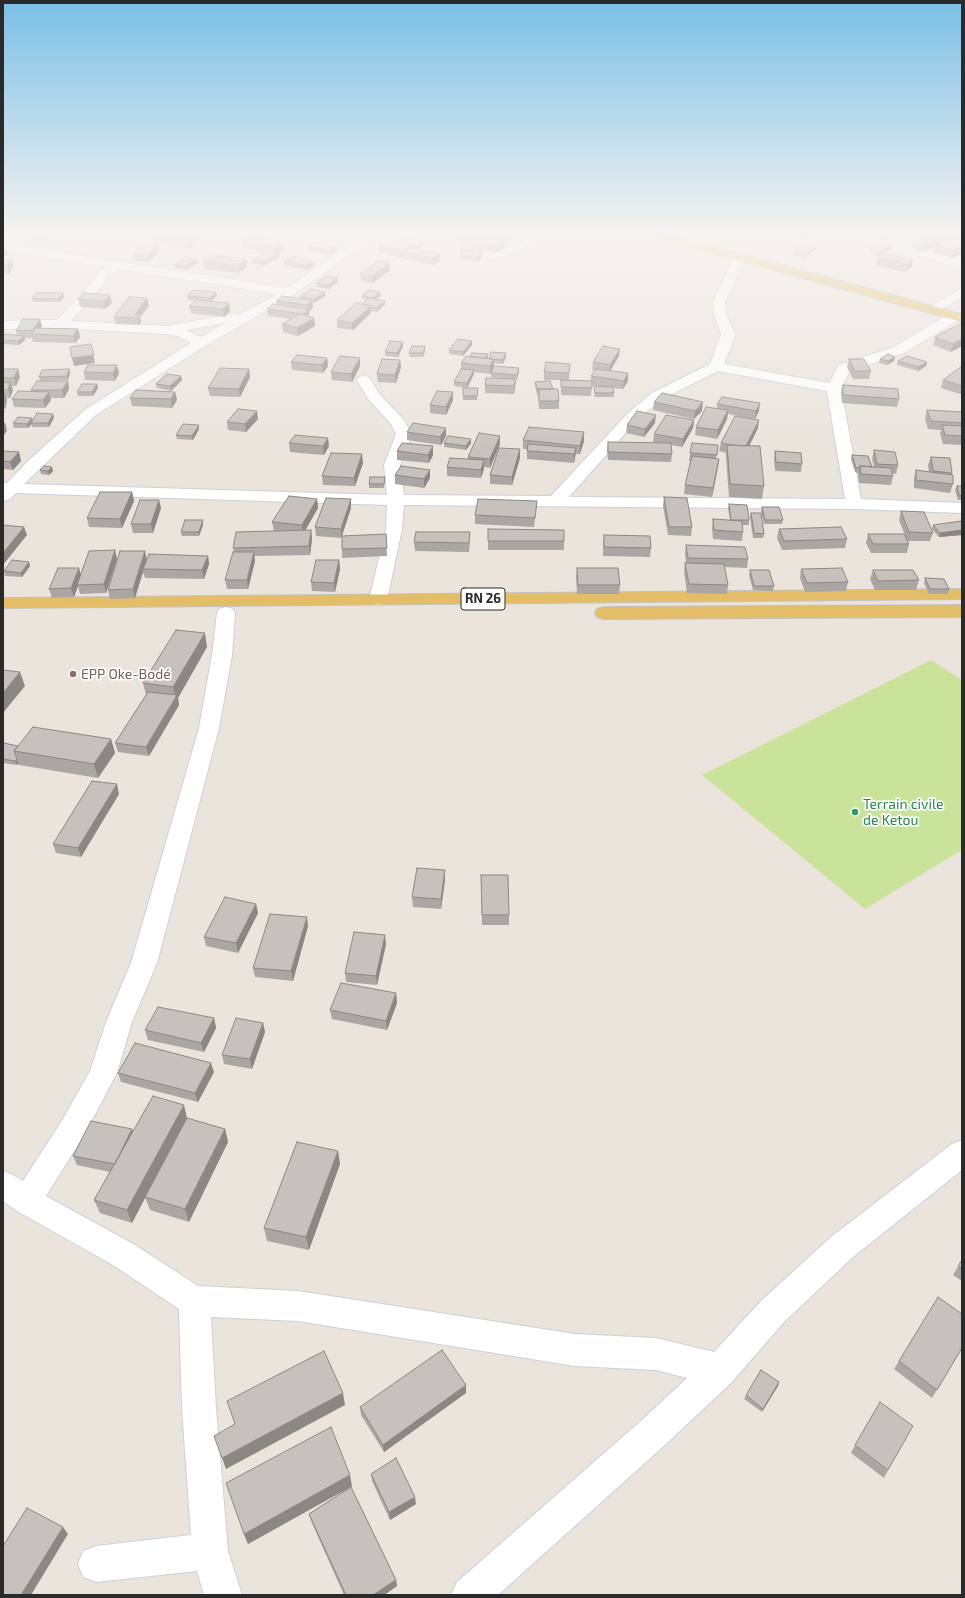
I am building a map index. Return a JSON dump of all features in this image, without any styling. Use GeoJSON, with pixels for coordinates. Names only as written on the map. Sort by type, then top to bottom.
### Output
{"type":"FeatureCollection","features":[{"type":"Feature","properties":{"kind":"main road"},"geometry":{"type":"LineString","coordinates":[[922,308],[958,317]]}},
{"type":"Feature","properties":{"kind":"main road","name":"RN 26"},"geometry":{"type":"LineString","coordinates":[[3,603],[962,594]]}},
{"type":"Feature","properties":{"kind":"main road","name":"RN 26"},"geometry":{"type":"LineString","coordinates":[[3,616],[226,613],[520,614],[962,611]]}},
{"type":"Feature","properties":{"kind":"street"},"geometry":{"type":"LineString","coordinates":[[61,324],[76,308]]}},
{"type":"Feature","properties":{"kind":"street"},"geometry":{"type":"LineString","coordinates":[[5,491],[57,441],[91,412],[200,343],[263,308]]}},
{"type":"Feature","properties":{"kind":"street"},"geometry":{"type":"LineString","coordinates":[[716,367],[728,335],[720,308]]}},
{"type":"Feature","properties":{"kind":"street"},"geometry":{"type":"LineString","coordinates":[[931,310],[935,308]]}},
{"type":"Feature","properties":{"kind":"street"},"geometry":{"type":"LineString","coordinates":[[165,330],[249,316]]}},
{"type":"Feature","properties":{"kind":"street"},"geometry":{"type":"LineString","coordinates":[[854,504],[834,388],[846,366],[882,357],[899,350],[958,317]]}},
{"type":"Feature","properties":{"kind":"street"},"geometry":{"type":"LineString","coordinates":[[3,325],[61,324],[165,330],[181,333],[200,343]]}},
{"type":"Feature","properties":{"kind":"street"},"geometry":{"type":"LineString","coordinates":[[556,501],[632,417],[657,396],[716,367],[834,388]]}},
{"type":"Feature","properties":{"kind":"street"},"geometry":{"type":"LineString","coordinates":[[364,380],[374,397],[398,422],[404,434],[392,465],[396,500],[394,529],[378,600]]}},
{"type":"Feature","properties":{"kind":"street"},"geometry":{"type":"LineString","coordinates":[[5,491],[396,500],[854,504],[962,508]]}},
{"type":"Feature","properties":{"kind":"street"},"geometry":{"type":"LineString","coordinates":[[226,613],[222,655],[209,728],[144,963],[119,1022],[103,1073],[73,1128],[15,1192],[124,1255],[194,1300],[298,1306],[575,1350],[656,1354],[720,1370]]}},
{"type":"Feature","properties":{"kind":"street"},"geometry":{"type":"LineString","coordinates":[[470,1595],[654,1432],[720,1370],[774,1312],[842,1246],[962,1153]]}},
{"type":"Feature","properties":{"kind":"street"},"geometry":{"type":"LineString","coordinates":[[194,1300],[199,1409],[210,1550],[223,1595]]}},
{"type":"Feature","properties":{"kind":"street"},"geometry":{"type":"LineString","coordinates":[[96,1564],[210,1550]]}},
{"type":"Feature","properties":{"kind":"green space","name":"Terrain civile de Ketou"},"geometry":{"type":"Polygon","coordinates":[[[931,660],[962,680],[962,850],[865,909],[702,775],[931,660]]]}},
{"type":"Feature","properties":{"kind":"building"},"geometry":{"type":"Polygon","coordinates":[[[121,308],[140,308],[135,315],[140,315],[138,318],[114,317],[121,308]]]}},
{"type":"Feature","properties":{"kind":"building"},"geometry":{"type":"Polygon","coordinates":[[[207,308],[224,308],[223,309],[207,308]]]}},
{"type":"Feature","properties":{"kind":"building"},"geometry":{"type":"Polygon","coordinates":[[[269,308],[298,308],[308,309],[304,314],[267,309],[269,308]]]}},
{"type":"Feature","properties":{"kind":"building"},"geometry":{"type":"Polygon","coordinates":[[[351,308],[369,308],[352,323],[337,320],[351,308]]]}},
{"type":"Feature","properties":{"kind":"building"},"geometry":{"type":"Polygon","coordinates":[[[299,314],[314,318],[297,328],[282,324],[299,314]]]}},
{"type":"Feature","properties":{"kind":"building"},"geometry":{"type":"Polygon","coordinates":[[[23,319],[40,319],[33,330],[16,331],[23,319]]]}},
{"type":"Feature","properties":{"kind":"building"},"geometry":{"type":"Polygon","coordinates":[[[962,323],[962,339],[953,344],[935,337],[962,323]]]}},
{"type":"Feature","properties":{"kind":"building"},"geometry":{"type":"Polygon","coordinates":[[[36,328],[78,329],[73,336],[31,334],[36,328]]]}},
{"type":"Feature","properties":{"kind":"building"},"geometry":{"type":"Polygon","coordinates":[[[3,334],[24,336],[18,341],[3,340],[3,334]]]}},
{"type":"Feature","properties":{"kind":"building"},"geometry":{"type":"Polygon","coordinates":[[[458,339],[472,341],[463,352],[449,350],[458,339]]]}},
{"type":"Feature","properties":{"kind":"building"},"geometry":{"type":"Polygon","coordinates":[[[390,341],[403,342],[397,353],[385,352],[390,341]]]}},
{"type":"Feature","properties":{"kind":"building"},"geometry":{"type":"Polygon","coordinates":[[[91,344],[94,355],[72,358],[70,347],[91,344]]]}},
{"type":"Feature","properties":{"kind":"building"},"geometry":{"type":"Polygon","coordinates":[[[412,346],[425,346],[423,353],[409,353],[412,346]]]}},
{"type":"Feature","properties":{"kind":"building"},"geometry":{"type":"Polygon","coordinates":[[[603,346],[620,349],[610,365],[593,362],[603,346]]]}},
{"type":"Feature","properties":{"kind":"building"},"geometry":{"type":"Polygon","coordinates":[[[491,352],[506,353],[503,360],[489,359],[491,352]]]}},
{"type":"Feature","properties":{"kind":"building"},"geometry":{"type":"Polygon","coordinates":[[[472,353],[488,354],[486,358],[470,357],[472,353]]]}},
{"type":"Feature","properties":{"kind":"building"},"geometry":{"type":"Polygon","coordinates":[[[888,354],[895,357],[888,361],[880,359],[888,354]]]}},
{"type":"Feature","properties":{"kind":"building"},"geometry":{"type":"Polygon","coordinates":[[[297,355],[327,358],[322,365],[291,362],[297,355]]]}},
{"type":"Feature","properties":{"kind":"building"},"geometry":{"type":"Polygon","coordinates":[[[340,356],[360,358],[351,374],[331,372],[340,356]]]}},
{"type":"Feature","properties":{"kind":"building"},"geometry":{"type":"Polygon","coordinates":[[[466,356],[494,359],[490,366],[461,363],[466,356]]]}},
{"type":"Feature","properties":{"kind":"building"},"geometry":{"type":"Polygon","coordinates":[[[907,356],[927,362],[919,367],[898,361],[907,356]]]}},
{"type":"Feature","properties":{"kind":"building"},"geometry":{"type":"Polygon","coordinates":[[[382,359],[400,360],[395,375],[377,374],[382,359]]]}},
{"type":"Feature","properties":{"kind":"building"},"geometry":{"type":"Polygon","coordinates":[[[849,359],[864,359],[871,371],[855,371],[849,359]]]}},
{"type":"Feature","properties":{"kind":"building"},"geometry":{"type":"Polygon","coordinates":[[[546,362],[570,364],[569,373],[544,372],[546,362]]]}},
{"type":"Feature","properties":{"kind":"building"},"geometry":{"type":"Polygon","coordinates":[[[88,365],[117,365],[113,373],[84,372],[88,365]]]}},
{"type":"Feature","properties":{"kind":"building"},"geometry":{"type":"Polygon","coordinates":[[[494,366],[519,368],[517,375],[491,373],[494,366]]]}},
{"type":"Feature","properties":{"kind":"building"},"geometry":{"type":"Polygon","coordinates":[[[962,366],[962,386],[943,380],[962,366]]]}},
{"type":"Feature","properties":{"kind":"building"},"geometry":{"type":"Polygon","coordinates":[[[220,368],[249,369],[239,389],[208,388],[220,368]]]}},
{"type":"Feature","properties":{"kind":"building"},"geometry":{"type":"Polygon","coordinates":[[[3,369],[18,369],[14,378],[3,378],[3,369]]]}},
{"type":"Feature","properties":{"kind":"building"},"geometry":{"type":"Polygon","coordinates":[[[69,369],[67,376],[39,377],[42,370],[69,369]]]}},
{"type":"Feature","properties":{"kind":"building"},"geometry":{"type":"Polygon","coordinates":[[[461,369],[474,370],[467,383],[454,382],[461,369]]]}},
{"type":"Feature","properties":{"kind":"building"},"geometry":{"type":"Polygon","coordinates":[[[596,369],[628,373],[624,381],[591,376],[596,369]]]}},
{"type":"Feature","properties":{"kind":"building"},"geometry":{"type":"Polygon","coordinates":[[[167,374],[181,376],[170,386],[156,384],[167,374]]]}},
{"type":"Feature","properties":{"kind":"building"},"geometry":{"type":"Polygon","coordinates":[[[486,378],[516,379],[514,386],[485,385],[486,378]]]}},
{"type":"Feature","properties":{"kind":"building"},"geometry":{"type":"Polygon","coordinates":[[[561,380],[592,381],[592,388],[561,387],[561,380]]]}},
{"type":"Feature","properties":{"kind":"building"},"geometry":{"type":"Polygon","coordinates":[[[37,381],[68,381],[62,390],[31,390],[37,381]]]}},
{"type":"Feature","properties":{"kind":"building"},"geometry":{"type":"Polygon","coordinates":[[[550,381],[553,389],[539,389],[538,391],[535,382],[550,381]]]}},
{"type":"Feature","properties":{"kind":"building"},"geometry":{"type":"Polygon","coordinates":[[[10,382],[8,390],[3,390],[3,383],[10,382]]]}},
{"type":"Feature","properties":{"kind":"building"},"geometry":{"type":"Polygon","coordinates":[[[82,384],[97,384],[92,392],[77,392],[82,384]]]}},
{"type":"Feature","properties":{"kind":"building"},"geometry":{"type":"Polygon","coordinates":[[[843,385],[898,389],[899,399],[843,395],[843,385]]]}},
{"type":"Feature","properties":{"kind":"building"},"geometry":{"type":"Polygon","coordinates":[[[594,386],[613,387],[614,393],[595,393],[594,386]]]}},
{"type":"Feature","properties":{"kind":"building"},"geometry":{"type":"Polygon","coordinates":[[[463,388],[478,388],[477,396],[463,396],[463,388]]]}},
{"type":"Feature","properties":{"kind":"building"},"geometry":{"type":"Polygon","coordinates":[[[539,389],[558,389],[559,401],[539,401],[539,389]]]}},
{"type":"Feature","properties":{"kind":"building"},"geometry":{"type":"Polygon","coordinates":[[[136,390],[175,392],[171,399],[130,398],[136,390]]]}},
{"type":"Feature","properties":{"kind":"building"},"geometry":{"type":"Polygon","coordinates":[[[18,391],[49,392],[43,400],[12,399],[18,391]]]}},
{"type":"Feature","properties":{"kind":"building"},"geometry":{"type":"Polygon","coordinates":[[[437,391],[453,392],[446,407],[430,405],[437,391]]]}},
{"type":"Feature","properties":{"kind":"building"},"geometry":{"type":"Polygon","coordinates":[[[662,393],[703,402],[695,411],[654,402],[662,393]]]}},
{"type":"Feature","properties":{"kind":"building"},"geometry":{"type":"Polygon","coordinates":[[[722,397],[760,403],[756,411],[717,404],[722,397]]]}},
{"type":"Feature","properties":{"kind":"building"},"geometry":{"type":"Polygon","coordinates":[[[706,407],[728,410],[718,430],[696,427],[706,407]]]}},
{"type":"Feature","properties":{"kind":"building"},"geometry":{"type":"Polygon","coordinates":[[[238,409],[257,411],[245,424],[227,422],[238,409]]]}},
{"type":"Feature","properties":{"kind":"building"},"geometry":{"type":"Polygon","coordinates":[[[927,410],[962,412],[962,423],[931,421],[927,410]]]}},
{"type":"Feature","properties":{"kind":"building"},"geometry":{"type":"Polygon","coordinates":[[[637,411],[656,415],[645,429],[627,425],[637,411]]]}},
{"type":"Feature","properties":{"kind":"building"},"geometry":{"type":"Polygon","coordinates":[[[37,413],[53,414],[48,423],[31,423],[37,413]]]}},
{"type":"Feature","properties":{"kind":"building"},"geometry":{"type":"Polygon","coordinates":[[[666,415],[694,420],[683,439],[654,434],[666,415]]]}},
{"type":"Feature","properties":{"kind":"building"},"geometry":{"type":"Polygon","coordinates":[[[735,416],[759,420],[746,446],[721,443],[735,416]]]}},
{"type":"Feature","properties":{"kind":"building"},"geometry":{"type":"Polygon","coordinates":[[[18,417],[32,418],[27,424],[13,423],[18,417]]]}},
{"type":"Feature","properties":{"kind":"building"},"geometry":{"type":"Polygon","coordinates":[[[413,423],[446,428],[440,437],[407,432],[413,423]]]}},
{"type":"Feature","properties":{"kind":"building"},"geometry":{"type":"Polygon","coordinates":[[[183,424],[199,425],[192,436],[176,435],[183,424]]]}},
{"type":"Feature","properties":{"kind":"building"},"geometry":{"type":"Polygon","coordinates":[[[942,425],[962,426],[962,436],[945,435],[942,425]]]}},
{"type":"Feature","properties":{"kind":"building"},"geometry":{"type":"Polygon","coordinates":[[[529,427],[584,432],[580,446],[523,440],[529,427]]]}},
{"type":"Feature","properties":{"kind":"building"},"geometry":{"type":"Polygon","coordinates":[[[479,433],[500,436],[490,459],[468,457],[479,433]]]}},
{"type":"Feature","properties":{"kind":"building"},"geometry":{"type":"Polygon","coordinates":[[[295,435],[328,438],[323,446],[289,443],[295,435]]]}},
{"type":"Feature","properties":{"kind":"building"},"geometry":{"type":"Polygon","coordinates":[[[448,436],[471,439],[466,446],[444,443],[448,436]]]}},
{"type":"Feature","properties":{"kind":"building"},"geometry":{"type":"Polygon","coordinates":[[[608,442],[671,443],[672,454],[608,452],[608,442]]]}},
{"type":"Feature","properties":{"kind":"building"},"geometry":{"type":"Polygon","coordinates":[[[402,443],[433,446],[428,455],[397,451],[402,443]]]}},
{"type":"Feature","properties":{"kind":"building"},"geometry":{"type":"Polygon","coordinates":[[[692,443],[718,445],[717,455],[690,453],[692,443]]]}},
{"type":"Feature","properties":{"kind":"building"},"geometry":{"type":"Polygon","coordinates":[[[528,444],[576,448],[574,454],[527,451],[528,444]]]}},
{"type":"Feature","properties":{"kind":"building"},"geometry":{"type":"Polygon","coordinates":[[[727,445],[760,446],[764,486],[730,484],[727,445]]]}},
{"type":"Feature","properties":{"kind":"building"},"geometry":{"type":"Polygon","coordinates":[[[499,448],[520,449],[512,477],[490,475],[499,448]]]}},
{"type":"Feature","properties":{"kind":"building"},"geometry":{"type":"Polygon","coordinates":[[[874,450],[895,452],[898,465],[877,464],[874,450]]]}},
{"type":"Feature","properties":{"kind":"building"},"geometry":{"type":"Polygon","coordinates":[[[3,451],[19,452],[10,462],[3,461],[3,451]]]}},
{"type":"Feature","properties":{"kind":"building"},"geometry":{"type":"Polygon","coordinates":[[[775,451],[801,453],[802,464],[776,462],[775,451]]]}},
{"type":"Feature","properties":{"kind":"building"},"geometry":{"type":"Polygon","coordinates":[[[331,453],[362,454],[354,478],[322,476],[331,453]]]}},
{"type":"Feature","properties":{"kind":"building"},"geometry":{"type":"Polygon","coordinates":[[[852,455],[868,456],[872,467],[860,466],[859,468],[856,468],[852,455]]]}},
{"type":"Feature","properties":{"kind":"building"},"geometry":{"type":"Polygon","coordinates":[[[692,456],[719,459],[713,488],[685,485],[692,456]]]}},
{"type":"Feature","properties":{"kind":"building"},"geometry":{"type":"Polygon","coordinates":[[[931,457],[950,458],[952,473],[933,471],[931,457]]]}},
{"type":"Feature","properties":{"kind":"building"},"geometry":{"type":"Polygon","coordinates":[[[450,458],[484,460],[481,470],[447,467],[450,458]]]}},
{"type":"Feature","properties":{"kind":"building"},"geometry":{"type":"Polygon","coordinates":[[[44,466],[52,467],[48,471],[40,470],[44,466]]]}},
{"type":"Feature","properties":{"kind":"building"},"geometry":{"type":"Polygon","coordinates":[[[401,466],[430,470],[424,479],[395,475],[401,466]]]}},
{"type":"Feature","properties":{"kind":"building"},"geometry":{"type":"Polygon","coordinates":[[[860,466],[891,468],[893,476],[861,474],[860,466]]]}},
{"type":"Feature","properties":{"kind":"building"},"geometry":{"type":"Polygon","coordinates":[[[916,470],[953,475],[953,484],[916,480],[916,470]]]}},
{"type":"Feature","properties":{"kind":"building"},"geometry":{"type":"Polygon","coordinates":[[[370,477],[385,477],[384,484],[369,484],[370,477]]]}},
{"type":"Feature","properties":{"kind":"building"},"geometry":{"type":"Polygon","coordinates":[[[957,486],[962,486],[962,496],[959,495],[957,486]]]}},
{"type":"Feature","properties":{"kind":"building"},"geometry":{"type":"Polygon","coordinates":[[[100,492],[132,492],[120,519],[87,518],[100,492]]]}},
{"type":"Feature","properties":{"kind":"building"},"geometry":{"type":"Polygon","coordinates":[[[289,496],[317,499],[302,525],[272,522],[289,496]]]}},
{"type":"Feature","properties":{"kind":"building"},"geometry":{"type":"Polygon","coordinates":[[[664,497],[687,498],[692,527],[669,527],[664,497]]]}},
{"type":"Feature","properties":{"kind":"building"},"geometry":{"type":"Polygon","coordinates":[[[326,498],[351,499],[341,529],[315,527],[326,498]]]}},
{"type":"Feature","properties":{"kind":"building"},"geometry":{"type":"Polygon","coordinates":[[[478,499],[537,501],[535,518],[475,515],[478,499]]]}},
{"type":"Feature","properties":{"kind":"building"},"geometry":{"type":"Polygon","coordinates":[[[140,500],[159,500],[151,524],[131,524],[140,500]]]}},
{"type":"Feature","properties":{"kind":"building"},"geometry":{"type":"Polygon","coordinates":[[[729,504],[747,505],[749,520],[731,520],[729,504]]]}},
{"type":"Feature","properties":{"kind":"building"},"geometry":{"type":"Polygon","coordinates":[[[762,507],[779,507],[783,520],[765,520],[762,507]]]}},
{"type":"Feature","properties":{"kind":"building"},"geometry":{"type":"Polygon","coordinates":[[[901,511],[924,512],[933,533],[909,532],[901,511]]]}},
{"type":"Feature","properties":{"kind":"building"},"geometry":{"type":"Polygon","coordinates":[[[751,513],[761,513],[764,534],[754,533],[751,513]]]}},
{"type":"Feature","properties":{"kind":"building"},"geometry":{"type":"Polygon","coordinates":[[[713,519],[742,521],[743,532],[714,530],[713,519]]]}},
{"type":"Feature","properties":{"kind":"building"},"geometry":{"type":"Polygon","coordinates":[[[185,520],[203,520],[199,532],[181,532],[185,520]]]}},
{"type":"Feature","properties":{"kind":"building"},"geometry":{"type":"Polygon","coordinates":[[[962,521],[962,530],[940,533],[933,525],[962,521]]]}},
{"type":"Feature","properties":{"kind":"building"},"geometry":{"type":"Polygon","coordinates":[[[3,525],[24,527],[3,553],[3,525]]]}},
{"type":"Feature","properties":{"kind":"building"},"geometry":{"type":"Polygon","coordinates":[[[841,527],[847,539],[784,541],[779,529],[841,527]]]}},
{"type":"Feature","properties":{"kind":"building"},"geometry":{"type":"Polygon","coordinates":[[[488,529],[564,530],[564,541],[488,541],[488,529]]]}},
{"type":"Feature","properties":{"kind":"building"},"geometry":{"type":"Polygon","coordinates":[[[311,530],[309,546],[233,548],[236,532],[311,530]]]}},
{"type":"Feature","properties":{"kind":"building"},"geometry":{"type":"Polygon","coordinates":[[[416,532],[470,532],[469,543],[414,542],[416,532]]]}},
{"type":"Feature","properties":{"kind":"building"},"geometry":{"type":"Polygon","coordinates":[[[386,534],[387,548],[342,549],[342,536],[386,534]]]}},
{"type":"Feature","properties":{"kind":"building"},"geometry":{"type":"Polygon","coordinates":[[[868,534],[904,534],[909,544],[873,544],[868,534]]]}},
{"type":"Feature","properties":{"kind":"building"},"geometry":{"type":"Polygon","coordinates":[[[604,535],[650,536],[651,548],[604,547],[604,535]]]}},
{"type":"Feature","properties":{"kind":"building"},"geometry":{"type":"Polygon","coordinates":[[[686,545],[745,547],[748,559],[688,558],[686,545]]]}},
{"type":"Feature","properties":{"kind":"building"},"geometry":{"type":"Polygon","coordinates":[[[115,550],[104,584],[77,585],[89,551],[115,550]]]}},
{"type":"Feature","properties":{"kind":"building"},"geometry":{"type":"Polygon","coordinates":[[[120,551],[145,551],[133,589],[108,590],[120,551]]]}},
{"type":"Feature","properties":{"kind":"building"},"geometry":{"type":"Polygon","coordinates":[[[233,552],[254,552],[247,580],[225,580],[233,552]]]}},
{"type":"Feature","properties":{"kind":"building"},"geometry":{"type":"Polygon","coordinates":[[[149,554],[208,556],[202,570],[143,569],[149,554]]]}},
{"type":"Feature","properties":{"kind":"building"},"geometry":{"type":"Polygon","coordinates":[[[12,560],[29,562],[21,573],[4,571],[12,560]]]}},
{"type":"Feature","properties":{"kind":"building"},"geometry":{"type":"Polygon","coordinates":[[[316,560],[339,560],[334,583],[311,582],[316,560]]]}},
{"type":"Feature","properties":{"kind":"building"},"geometry":{"type":"Polygon","coordinates":[[[685,563],[724,564],[728,585],[689,584],[685,563]]]}},
{"type":"Feature","properties":{"kind":"building"},"geometry":{"type":"Polygon","coordinates":[[[58,568],[79,568],[71,588],[49,589],[58,568]]]}},
{"type":"Feature","properties":{"kind":"building"},"geometry":{"type":"Polygon","coordinates":[[[577,568],[618,568],[620,585],[578,585],[577,568]]]}},
{"type":"Feature","properties":{"kind":"building"},"geometry":{"type":"Polygon","coordinates":[[[842,568],[848,582],[807,583],[801,569],[842,568]]]}},
{"type":"Feature","properties":{"kind":"building"},"geometry":{"type":"Polygon","coordinates":[[[750,570],[769,570],[774,586],[754,586],[750,570]]]}},
{"type":"Feature","properties":{"kind":"building"},"geometry":{"type":"Polygon","coordinates":[[[873,570],[913,570],[919,580],[878,581],[873,570]]]}},
{"type":"Feature","properties":{"kind":"building"},"geometry":{"type":"Polygon","coordinates":[[[925,578],[944,579],[949,589],[930,589],[925,578]]]}},
{"type":"Feature","properties":{"kind":"building"},"geometry":{"type":"Polygon","coordinates":[[[176,630],[205,633],[173,687],[143,683],[176,630]]]}},
{"type":"Feature","properties":{"kind":"building"},"geometry":{"type":"Polygon","coordinates":[[[3,670],[20,672],[3,693],[3,670]]]}},
{"type":"Feature","properties":{"kind":"building"},"geometry":{"type":"Polygon","coordinates":[[[148,692],[177,695],[146,747],[115,743],[148,692]]]}},
{"type":"Feature","properties":{"kind":"building"},"geometry":{"type":"Polygon","coordinates":[[[33,727],[111,739],[94,764],[14,751],[33,727]]]}},
{"type":"Feature","properties":{"kind":"building"},"geometry":{"type":"Polygon","coordinates":[[[4,743],[18,746],[14,751],[17,759],[15,761],[3,759],[4,743]]]}},
{"type":"Feature","properties":{"kind":"building"},"geometry":{"type":"Polygon","coordinates":[[[92,781],[117,784],[78,848],[53,844],[92,781]]]}},
{"type":"Feature","properties":{"kind":"building"},"geometry":{"type":"Polygon","coordinates":[[[417,868],[445,870],[441,899],[412,897],[417,868]]]}},
{"type":"Feature","properties":{"kind":"building"},"geometry":{"type":"Polygon","coordinates":[[[481,875],[508,875],[509,915],[482,915],[481,875]]]}},
{"type":"Feature","properties":{"kind":"building"},"geometry":{"type":"Polygon","coordinates":[[[225,897],[256,904],[236,943],[204,937],[225,897]]]}},
{"type":"Feature","properties":{"kind":"building"},"geometry":{"type":"Polygon","coordinates":[[[270,914],[307,917],[291,971],[253,968],[270,914]]]}},
{"type":"Feature","properties":{"kind":"building"},"geometry":{"type":"Polygon","coordinates":[[[354,932],[385,935],[376,976],[345,973],[354,932]]]}},
{"type":"Feature","properties":{"kind":"building"},"geometry":{"type":"Polygon","coordinates":[[[341,983],[396,993],[386,1021],[330,1010],[341,983]]]}},
{"type":"Feature","properties":{"kind":"building"},"geometry":{"type":"Polygon","coordinates":[[[158,1007],[214,1018],[201,1043],[145,1030],[158,1007]]]}},
{"type":"Feature","properties":{"kind":"building"},"geometry":{"type":"Polygon","coordinates":[[[236,1018],[263,1023],[250,1059],[222,1055],[236,1018]]]}},
{"type":"Feature","properties":{"kind":"building"},"geometry":{"type":"Polygon","coordinates":[[[135,1043],[211,1063],[195,1093],[118,1073],[135,1043]]]}},
{"type":"Feature","properties":{"kind":"building"},"geometry":{"type":"Polygon","coordinates":[[[153,1096],[184,1105],[127,1210],[94,1200],[153,1096]]]}},
{"type":"Feature","properties":{"kind":"building"},"geometry":{"type":"Polygon","coordinates":[[[187,1118],[225,1129],[185,1209],[145,1197],[187,1118]]]}},
{"type":"Feature","properties":{"kind":"building"},"geometry":{"type":"Polygon","coordinates":[[[91,1121],[132,1129],[115,1164],[73,1156],[91,1121]]]}},
{"type":"Feature","properties":{"kind":"building"},"geometry":{"type":"Polygon","coordinates":[[[297,1142],[338,1151],[306,1237],[264,1228],[297,1142]]]}},
{"type":"Feature","properties":{"kind":"building"},"geometry":{"type":"Polygon","coordinates":[[[962,1260],[962,1269],[958,1266],[962,1260]]]}},
{"type":"Feature","properties":{"kind":"building"},"geometry":{"type":"Polygon","coordinates":[[[938,1297],[962,1314],[962,1348],[937,1390],[899,1361],[938,1297]]]}},
{"type":"Feature","properties":{"kind":"building"},"geometry":{"type":"Polygon","coordinates":[[[442,1350],[466,1385],[383,1445],[360,1407],[442,1350]]]}},
{"type":"Feature","properties":{"kind":"building"},"geometry":{"type":"Polygon","coordinates":[[[324,1351],[343,1393],[222,1458],[214,1436],[235,1424],[227,1401],[324,1351]]]}},
{"type":"Feature","properties":{"kind":"building"},"geometry":{"type":"Polygon","coordinates":[[[761,1370],[779,1382],[763,1409],[746,1395],[761,1370]]]}},
{"type":"Feature","properties":{"kind":"building"},"geometry":{"type":"Polygon","coordinates":[[[880,1402],[913,1426],[888,1470],[855,1445],[880,1402]]]}},
{"type":"Feature","properties":{"kind":"building"},"geometry":{"type":"Polygon","coordinates":[[[331,1427],[350,1475],[244,1534],[226,1483],[331,1427]]]}},
{"type":"Feature","properties":{"kind":"building"},"geometry":{"type":"Polygon","coordinates":[[[396,1458],[415,1497],[389,1512],[371,1474],[396,1458]]]}},
{"type":"Feature","properties":{"kind":"building"},"geometry":{"type":"Polygon","coordinates":[[[351,1487],[396,1580],[373,1595],[346,1595],[309,1514],[351,1487]]]}},
{"type":"Feature","properties":{"kind":"building"},"geometry":{"type":"Polygon","coordinates":[[[27,1508],[63,1527],[21,1595],[3,1595],[3,1546],[27,1508]]]}},
{"type":"Feature","properties":{"kind":"place","name":"EPP Oke-Bodé"},"geometry":{"type":"Point","coordinates":[73,674]}},
{"type":"Feature","properties":{"kind":"place","name":"Terrain civile de Ketou"},"geometry":{"type":"Point","coordinates":[855,812]}}]}
